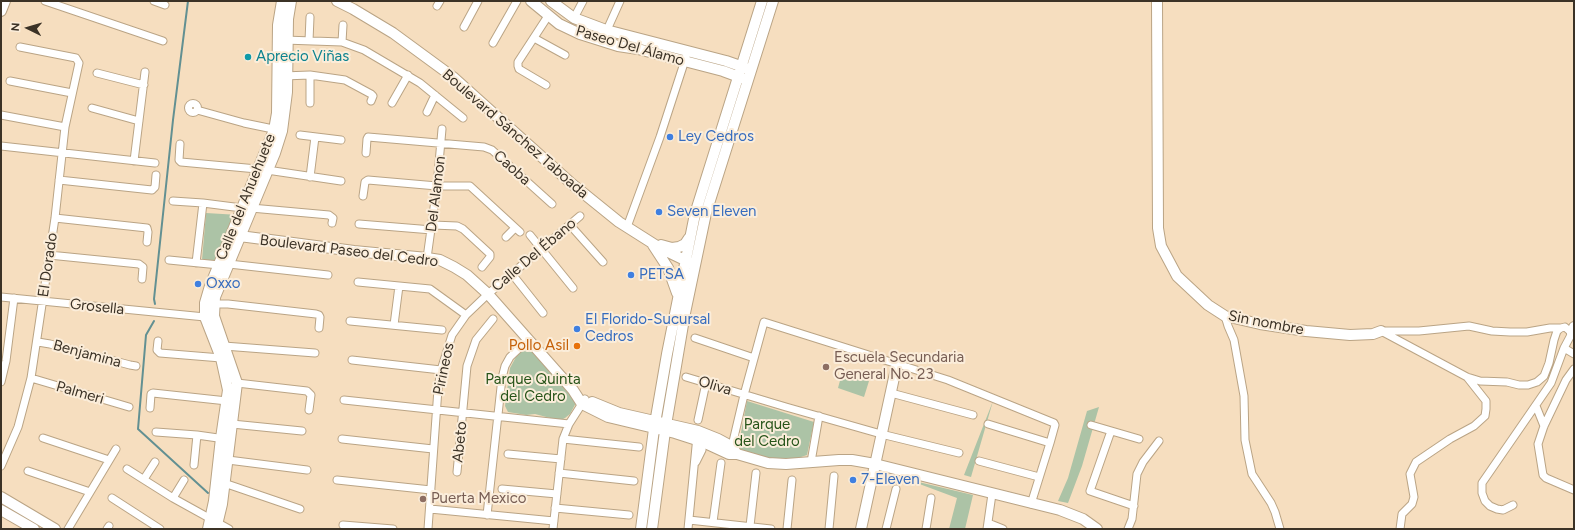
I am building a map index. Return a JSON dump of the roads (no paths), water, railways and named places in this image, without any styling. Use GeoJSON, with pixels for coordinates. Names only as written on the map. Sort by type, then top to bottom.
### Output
{"type":"FeatureCollection","features":[{"type":"Feature","properties":{"kind":"street"},"geometry":{"type":"LineString","coordinates":[[1,11],[4,1]]}},
{"type":"Feature","properties":{"kind":"street"},"geometry":{"type":"LineString","coordinates":[[45,1],[163,41]]}},
{"type":"Feature","properties":{"kind":"street"},"geometry":{"type":"LineString","coordinates":[[154,1],[165,5]]}},
{"type":"Feature","properties":{"kind":"street","name":"Calle del Ahuehuete"},"geometry":{"type":"LineString","coordinates":[[282,1],[278,25],[283,40]]}},
{"type":"Feature","properties":{"kind":"street","name":"Calle del Ahuehuete"},"geometry":{"type":"LineString","coordinates":[[213,525],[216,482],[225,439],[228,390],[221,358],[205,317],[206,296],[224,264],[278,130],[277,113],[283,76],[283,40],[291,1]]}},
{"type":"Feature","properties":{"kind":"street","name":"Boulevard Sánchez Taboada"},"geometry":{"type":"LineString","coordinates":[[337,1],[393,33],[453,77],[582,192],[627,227],[652,243],[695,264]]}},
{"type":"Feature","properties":{"kind":"street"},"geometry":{"type":"LineString","coordinates":[[464,27],[478,1]]}},
{"type":"Feature","properties":{"kind":"street"},"geometry":{"type":"LineString","coordinates":[[493,43],[517,1]]}},
{"type":"Feature","properties":{"kind":"street","name":"Paseo Del Álamo"},"geometry":{"type":"LineString","coordinates":[[530,1],[559,24],[580,34],[618,46],[638,49],[737,76],[747,81]]}},
{"type":"Feature","properties":{"kind":"street","name":"Paseo Del Álamo"},"geometry":{"type":"LineString","coordinates":[[551,1],[574,18],[606,30],[688,51],[746,68]]}},
{"type":"Feature","properties":{"kind":"street"},"geometry":{"type":"LineString","coordinates":[[574,18],[583,1]]}},
{"type":"Feature","properties":{"kind":"street"},"geometry":{"type":"LineString","coordinates":[[602,41],[620,1]]}},
{"type":"Feature","properties":{"kind":"street"},"geometry":{"type":"LineString","coordinates":[[652,529],[666,427],[685,313],[695,264],[706,213],[747,81],[746,68],[762,1]]}},
{"type":"Feature","properties":{"kind":"street"},"geometry":{"type":"LineString","coordinates":[[641,529],[655,425],[678,296],[695,214],[723,128],[737,76],[746,68],[773,1]]}},
{"type":"Feature","properties":{"kind":"street","name":"Sin nombre"},"geometry":{"type":"LineString","coordinates":[[1157,1],[1158,228],[1161,246],[1177,276],[1208,305],[1225,316],[1260,324],[1306,331],[1350,335],[1373,334],[1382,331]]}},
{"type":"Feature","properties":{"kind":"street"},"geometry":{"type":"LineString","coordinates":[[546,85],[519,69],[518,62],[548,16]]}},
{"type":"Feature","properties":{"kind":"street"},"geometry":{"type":"LineString","coordinates":[[309,41],[310,17]]}},
{"type":"Feature","properties":{"kind":"street"},"geometry":{"type":"LineString","coordinates":[[342,42],[343,25]]}},
{"type":"Feature","properties":{"kind":"street"},"geometry":{"type":"LineString","coordinates":[[618,46],[621,35]]}},
{"type":"Feature","properties":{"kind":"street"},"geometry":{"type":"LineString","coordinates":[[534,38],[566,55]]}},
{"type":"Feature","properties":{"kind":"street"},"geometry":{"type":"LineString","coordinates":[[283,40],[342,42],[364,50],[420,83],[463,118]]}},
{"type":"Feature","properties":{"kind":"street","name":"El Dorado"},"geometry":{"type":"LineString","coordinates":[[1,466],[18,427],[31,378],[38,342],[42,302],[55,218],[61,154],[65,127],[79,63],[76,58],[20,48]]}},
{"type":"Feature","properties":{"kind":"street"},"geometry":{"type":"LineString","coordinates":[[627,227],[660,137],[688,51]]}},
{"type":"Feature","properties":{"kind":"street"},"geometry":{"type":"LineString","coordinates":[[134,161],[145,72]]}},
{"type":"Feature","properties":{"kind":"street"},"geometry":{"type":"LineString","coordinates":[[97,73],[144,85]]}},
{"type":"Feature","properties":{"kind":"street"},"geometry":{"type":"LineString","coordinates":[[283,76],[310,75],[340,78],[371,94],[373,96],[371,101]]}},
{"type":"Feature","properties":{"kind":"street"},"geometry":{"type":"LineString","coordinates":[[310,75],[310,103]]}},
{"type":"Feature","properties":{"kind":"street"},"geometry":{"type":"LineString","coordinates":[[392,103],[408,75]]}},
{"type":"Feature","properties":{"kind":"street"},"geometry":{"type":"LineString","coordinates":[[10,81],[72,93]]}},
{"type":"Feature","properties":{"kind":"street"},"geometry":{"type":"LineString","coordinates":[[427,112],[435,95]]}},
{"type":"Feature","properties":{"kind":"street"},"geometry":{"type":"LineString","coordinates":[[92,108],[139,121]]}},
{"type":"Feature","properties":{"kind":"street"},"geometry":{"type":"LineString","coordinates":[[197,110],[244,124],[278,130]]}},
{"type":"Feature","properties":{"kind":"street"},"geometry":{"type":"LineString","coordinates":[[1,115],[65,127]]}},
{"type":"Feature","properties":{"kind":"street","name":"Del Alamon"},"geometry":{"type":"LineString","coordinates":[[427,258],[437,186],[442,130]]}},
{"type":"Feature","properties":{"kind":"street"},"geometry":{"type":"LineString","coordinates":[[300,135],[341,140]]}},
{"type":"Feature","properties":{"kind":"street"},"geometry":{"type":"LineString","coordinates":[[310,177],[316,137]]}},
{"type":"Feature","properties":{"kind":"street","name":"Caoba"},"geometry":{"type":"LineString","coordinates":[[366,153],[366,139],[368,137],[442,142],[488,148],[552,204]]}},
{"type":"Feature","properties":{"kind":"street"},"geometry":{"type":"LineString","coordinates":[[180,144],[179,160],[181,162],[262,169],[341,181]]}},
{"type":"Feature","properties":{"kind":"street"},"geometry":{"type":"LineString","coordinates":[[1,146],[61,154],[156,163]]}},
{"type":"Feature","properties":{"kind":"street"},"geometry":{"type":"LineString","coordinates":[[59,180],[152,190],[155,187],[156,175]]}},
{"type":"Feature","properties":{"kind":"street"},"geometry":{"type":"LineString","coordinates":[[363,196],[365,182],[368,180],[437,186],[472,186],[518,230],[506,238]]}},
{"type":"Feature","properties":{"kind":"street"},"geometry":{"type":"LineString","coordinates":[[173,201],[329,215],[333,218],[332,223]]}},
{"type":"Feature","properties":{"kind":"street"},"geometry":{"type":"LineString","coordinates":[[196,262],[203,203]]}},
{"type":"Feature","properties":{"kind":"street","name":"Calle Del Ébano"},"geometry":{"type":"LineString","coordinates":[[488,294],[580,216]]}},
{"type":"Feature","properties":{"kind":"street"},"geometry":{"type":"LineString","coordinates":[[55,218],[147,228],[147,242]]}},
{"type":"Feature","properties":{"kind":"street"},"geometry":{"type":"LineString","coordinates":[[359,224],[432,228],[457,226],[463,229],[490,254],[490,257],[482,267]]}},
{"type":"Feature","properties":{"kind":"street"},"geometry":{"type":"LineString","coordinates":[[570,225],[603,262]]}},
{"type":"Feature","properties":{"kind":"street"},"geometry":{"type":"LineString","coordinates":[[530,235],[573,288]]}},
{"type":"Feature","properties":{"kind":"street","name":"Boulevard Paseo del Cedro"},"geometry":{"type":"LineString","coordinates":[[236,236],[440,260],[467,275],[488,294],[582,400],[655,425],[701,436],[733,451]]}},
{"type":"Feature","properties":{"kind":"street"},"geometry":{"type":"LineString","coordinates":[[652,243],[672,248],[679,247],[685,244],[690,236]]}},
{"type":"Feature","properties":{"kind":"street"},"geometry":{"type":"LineString","coordinates":[[652,243],[668,268],[678,296]]}},
{"type":"Feature","properties":{"kind":"street"},"geometry":{"type":"LineString","coordinates":[[49,255],[139,264],[143,267],[142,279]]}},
{"type":"Feature","properties":{"kind":"street"},"geometry":{"type":"LineString","coordinates":[[169,260],[328,275]]}},
{"type":"Feature","properties":{"kind":"street","name":"Calle del Ahuehuete"},"geometry":{"type":"LineString","coordinates":[[213,525],[222,504],[228,460],[225,439],[232,424],[237,383],[214,316],[214,304],[224,264]]}},
{"type":"Feature","properties":{"kind":"street"},"geometry":{"type":"LineString","coordinates":[[512,274],[543,313]]}},
{"type":"Feature","properties":{"kind":"street"},"geometry":{"type":"LineString","coordinates":[[358,282],[430,289],[466,315]]}},
{"type":"Feature","properties":{"kind":"street"},"geometry":{"type":"LineString","coordinates":[[394,325],[399,286]]}},
{"type":"Feature","properties":{"kind":"street","name":"Pirineos"},"geometry":{"type":"LineString","coordinates":[[428,529],[437,409],[441,370],[446,350],[452,335],[466,315],[488,294]]}},
{"type":"Feature","properties":{"kind":"street","name":"Grosella"},"geometry":{"type":"LineString","coordinates":[[1,297],[205,317]]}},
{"type":"Feature","properties":{"kind":"street"},"geometry":{"type":"LineString","coordinates":[[1,382],[6,361],[14,298]]}},
{"type":"Feature","properties":{"kind":"street"},"geometry":{"type":"LineString","coordinates":[[214,304],[228,304],[316,314],[319,315],[320,318],[319,328]]}},
{"type":"Feature","properties":{"kind":"street"},"geometry":{"type":"LineString","coordinates":[[1225,316],[1234,340],[1244,396],[1245,440],[1252,474],[1271,503],[1280,529]]}},
{"type":"Feature","properties":{"kind":"street","name":"Abeto"},"geometry":{"type":"LineString","coordinates":[[457,472],[467,366],[476,340],[493,319]]}},
{"type":"Feature","properties":{"kind":"street"},"geometry":{"type":"LineString","coordinates":[[350,321],[442,330]]}},
{"type":"Feature","properties":{"kind":"street"},"geometry":{"type":"LineString","coordinates":[[1031,504],[1050,443],[1055,425],[1054,423],[948,380],[764,322],[744,395],[733,451],[768,463],[782,464],[852,460],[875,464],[1065,513],[1083,520],[1098,529]]}},
{"type":"Feature","properties":{"kind":"street"},"geometry":{"type":"LineString","coordinates":[[1382,331],[1418,331],[1469,326],[1492,331],[1516,332],[1565,327],[1573,332],[1564,348],[1551,383],[1482,483],[1482,493],[1485,501],[1490,506],[1503,510],[1513,505]]}},
{"type":"Feature","properties":{"kind":"street"},"geometry":{"type":"LineString","coordinates":[[1382,331],[1466,377],[1480,381],[1507,382],[1519,385],[1528,385],[1537,382],[1544,376],[1549,363],[1554,340],[1557,331],[1560,328]]}},
{"type":"Feature","properties":{"kind":"street"},"geometry":{"type":"LineString","coordinates":[[695,338],[754,358]]}},
{"type":"Feature","properties":{"kind":"street"},"geometry":{"type":"LineString","coordinates":[[487,515],[502,378],[505,366],[510,357],[528,340]]}},
{"type":"Feature","properties":{"kind":"street"},"geometry":{"type":"LineString","coordinates":[[158,341],[157,350],[160,353],[221,358]]}},
{"type":"Feature","properties":{"kind":"street","name":"Benjamina"},"geometry":{"type":"LineString","coordinates":[[38,342],[136,366]]}},
{"type":"Feature","properties":{"kind":"street"},"geometry":{"type":"LineString","coordinates":[[224,346],[316,353]]}},
{"type":"Feature","properties":{"kind":"street"},"geometry":{"type":"LineString","coordinates":[[1564,348],[1574,354]]}},
{"type":"Feature","properties":{"kind":"street"},"geometry":{"type":"LineString","coordinates":[[352,360],[441,370]]}},
{"type":"Feature","properties":{"kind":"street"},"geometry":{"type":"LineString","coordinates":[[861,529],[897,364]]}},
{"type":"Feature","properties":{"kind":"street"},"geometry":{"type":"LineString","coordinates":[[1574,369],[1566,380],[1544,426],[1538,444],[1543,475],[1546,478],[1574,490]]}},
{"type":"Feature","properties":{"kind":"street","name":"Oliva"},"geometry":{"type":"LineString","coordinates":[[686,377],[881,434],[959,453]]}},
{"type":"Feature","properties":{"kind":"street"},"geometry":{"type":"LineString","coordinates":[[1400,529],[1402,514],[1412,504],[1414,497],[1410,474],[1416,462],[1450,439],[1474,426],[1485,416],[1486,401],[1466,377]]}},
{"type":"Feature","properties":{"kind":"street","name":"Palmeri"},"geometry":{"type":"LineString","coordinates":[[31,378],[129,407]]}},
{"type":"Feature","properties":{"kind":"street"},"geometry":{"type":"LineString","coordinates":[[237,383],[307,391],[310,395],[309,410]]}},
{"type":"Feature","properties":{"kind":"street"},"geometry":{"type":"LineString","coordinates":[[698,420],[706,383]]}},
{"type":"Feature","properties":{"kind":"street"},"geometry":{"type":"LineString","coordinates":[[150,408],[151,394],[153,393],[227,401]]}},
{"type":"Feature","properties":{"kind":"street"},"geometry":{"type":"LineString","coordinates":[[891,393],[973,415]]}},
{"type":"Feature","properties":{"kind":"street"},"geometry":{"type":"LineString","coordinates":[[344,400],[569,424]]}},
{"type":"Feature","properties":{"kind":"street"},"geometry":{"type":"LineString","coordinates":[[553,529],[563,439],[582,400]]}},
{"type":"Feature","properties":{"kind":"street"},"geometry":{"type":"LineString","coordinates":[[1536,406],[1544,426]]}},
{"type":"Feature","properties":{"kind":"street"},"geometry":{"type":"LineString","coordinates":[[811,462],[819,416]]}},
{"type":"Feature","properties":{"kind":"street"},"geometry":{"type":"LineString","coordinates":[[232,424],[302,431]]}},
{"type":"Feature","properties":{"kind":"street"},"geometry":{"type":"LineString","coordinates":[[988,424],[1050,443]]}},
{"type":"Feature","properties":{"kind":"street"},"geometry":{"type":"LineString","coordinates":[[1091,425],[1139,439]]}},
{"type":"Feature","properties":{"kind":"street"},"geometry":{"type":"LineString","coordinates":[[1111,431],[1090,492],[1134,506]]}},
{"type":"Feature","properties":{"kind":"street"},"geometry":{"type":"LineString","coordinates":[[156,432],[225,439]]}},
{"type":"Feature","properties":{"kind":"street"},"geometry":{"type":"LineString","coordinates":[[194,465],[197,435]]}},
{"type":"Feature","properties":{"kind":"street"},"geometry":{"type":"LineString","coordinates":[[688,529],[695,464],[701,436]]}},
{"type":"Feature","properties":{"kind":"street"},"geometry":{"type":"LineString","coordinates":[[43,438],[109,460]]}},
{"type":"Feature","properties":{"kind":"street"},"geometry":{"type":"LineString","coordinates":[[342,439],[433,449]]}},
{"type":"Feature","properties":{"kind":"street"},"geometry":{"type":"LineString","coordinates":[[563,439],[639,447]]}},
{"type":"Feature","properties":{"kind":"street"},"geometry":{"type":"LineString","coordinates":[[1128,529],[1132,519],[1137,474],[1143,462],[1159,441]]}},
{"type":"Feature","properties":{"kind":"street"},"geometry":{"type":"LineString","coordinates":[[68,529],[116,450]]}},
{"type":"Feature","properties":{"kind":"street"},"geometry":{"type":"LineString","coordinates":[[508,454],[561,459]]}},
{"type":"Feature","properties":{"kind":"street"},"geometry":{"type":"LineString","coordinates":[[228,460],[307,470]]}},
{"type":"Feature","properties":{"kind":"street"},"geometry":{"type":"LineString","coordinates":[[979,461],[1039,477]]}},
{"type":"Feature","properties":{"kind":"street"},"geometry":{"type":"LineString","coordinates":[[144,479],[155,462]]}},
{"type":"Feature","properties":{"kind":"street"},"geometry":{"type":"LineString","coordinates":[[713,522],[721,463]]}},
{"type":"Feature","properties":{"kind":"street"},"geometry":{"type":"LineString","coordinates":[[127,469],[213,525],[229,529]]}},
{"type":"Feature","properties":{"kind":"street"},"geometry":{"type":"LineString","coordinates":[[28,471],[90,492]]}},
{"type":"Feature","properties":{"kind":"street"},"geometry":{"type":"LineString","coordinates":[[559,473],[634,481]]}},
{"type":"Feature","properties":{"kind":"street"},"geometry":{"type":"LineString","coordinates":[[750,526],[756,473]]}},
{"type":"Feature","properties":{"kind":"street"},"geometry":{"type":"LineString","coordinates":[[829,529],[834,476]]}},
{"type":"Feature","properties":{"kind":"street"},"geometry":{"type":"LineString","coordinates":[[173,498],[184,480]]}},
{"type":"Feature","properties":{"kind":"street"},"geometry":{"type":"LineString","coordinates":[[337,480],[431,490]]}},
{"type":"Feature","properties":{"kind":"street"},"geometry":{"type":"LineString","coordinates":[[787,529],[792,480]]}},
{"type":"Feature","properties":{"kind":"street"},"geometry":{"type":"LineString","coordinates":[[224,483],[300,510]]}},
{"type":"Feature","properties":{"kind":"street"},"geometry":{"type":"LineString","coordinates":[[502,489],[557,494]]}},
{"type":"Feature","properties":{"kind":"street"},"geometry":{"type":"LineString","coordinates":[[886,529],[896,489]]}},
{"type":"Feature","properties":{"kind":"street"},"geometry":{"type":"LineString","coordinates":[[992,494],[987,526],[1003,529]]}},
{"type":"Feature","properties":{"kind":"street"},"geometry":{"type":"LineString","coordinates":[[1,497],[55,529]]}},
{"type":"Feature","properties":{"kind":"street"},"geometry":{"type":"LineString","coordinates":[[112,498],[160,529]]}},
{"type":"Feature","properties":{"kind":"street"},"geometry":{"type":"LineString","coordinates":[[926,529],[931,498]]}},
{"type":"Feature","properties":{"kind":"street"},"geometry":{"type":"LineString","coordinates":[[555,508],[629,515]]}},
{"type":"Feature","properties":{"kind":"street"},"geometry":{"type":"LineString","coordinates":[[1,510],[34,529]]}},
{"type":"Feature","properties":{"kind":"street"},"geometry":{"type":"LineString","coordinates":[[430,510],[554,521]]}},
{"type":"Feature","properties":{"kind":"street"},"geometry":{"type":"LineString","coordinates":[[689,520],[768,529]]}},
{"type":"Feature","properties":{"kind":"street"},"geometry":{"type":"LineString","coordinates":[[342,524],[393,529]]}},
{"type":"Feature","properties":{"kind":"waterway"},"geometry":{"type":"LineString","coordinates":[[155,304],[154,299],[173,120],[188,1]]}},
{"type":"Feature","properties":{"kind":"waterway"},"geometry":{"type":"LineString","coordinates":[[154,321],[146,335],[138,429],[208,493]]}},
{"type":"Feature","properties":{"kind":"place","name":"Aprecio Viñas"},"geometry":{"type":"Point","coordinates":[248,57]}},
{"type":"Feature","properties":{"kind":"place","name":"Ley Cedros"},"geometry":{"type":"Point","coordinates":[670,137]}},
{"type":"Feature","properties":{"kind":"place","name":"Seven Eleven"},"geometry":{"type":"Point","coordinates":[659,212]}},
{"type":"Feature","properties":{"kind":"place","name":"PETSA"},"geometry":{"type":"Point","coordinates":[631,275]}},
{"type":"Feature","properties":{"kind":"place","name":"Oxxo"},"geometry":{"type":"Point","coordinates":[198,284]}},
{"type":"Feature","properties":{"kind":"place","name":"El Florido-Sucursal Cedros"},"geometry":{"type":"Point","coordinates":[577,329]}},
{"type":"Feature","properties":{"kind":"place","name":"Pollo Asil"},"geometry":{"type":"Point","coordinates":[577,346]}},
{"type":"Feature","properties":{"kind":"place","name":"Escuela Secundaria General No. 23"},"geometry":{"type":"Point","coordinates":[826,367]}},
{"type":"Feature","properties":{"kind":"place","name":"7-Eleven"},"geometry":{"type":"Point","coordinates":[853,480]}},
{"type":"Feature","properties":{"kind":"place","name":"Puerta Mexico"},"geometry":{"type":"Point","coordinates":[423,499]}},
{"type":"Feature","properties":{"kind":"park label","name":"Parque Quinta del Cedro"},"geometry":{"type":"Point","coordinates":[533,388]}},
{"type":"Feature","properties":{"kind":"park label","name":"Parque del Cedro"},"geometry":{"type":"Point","coordinates":[767,434]}}]}
